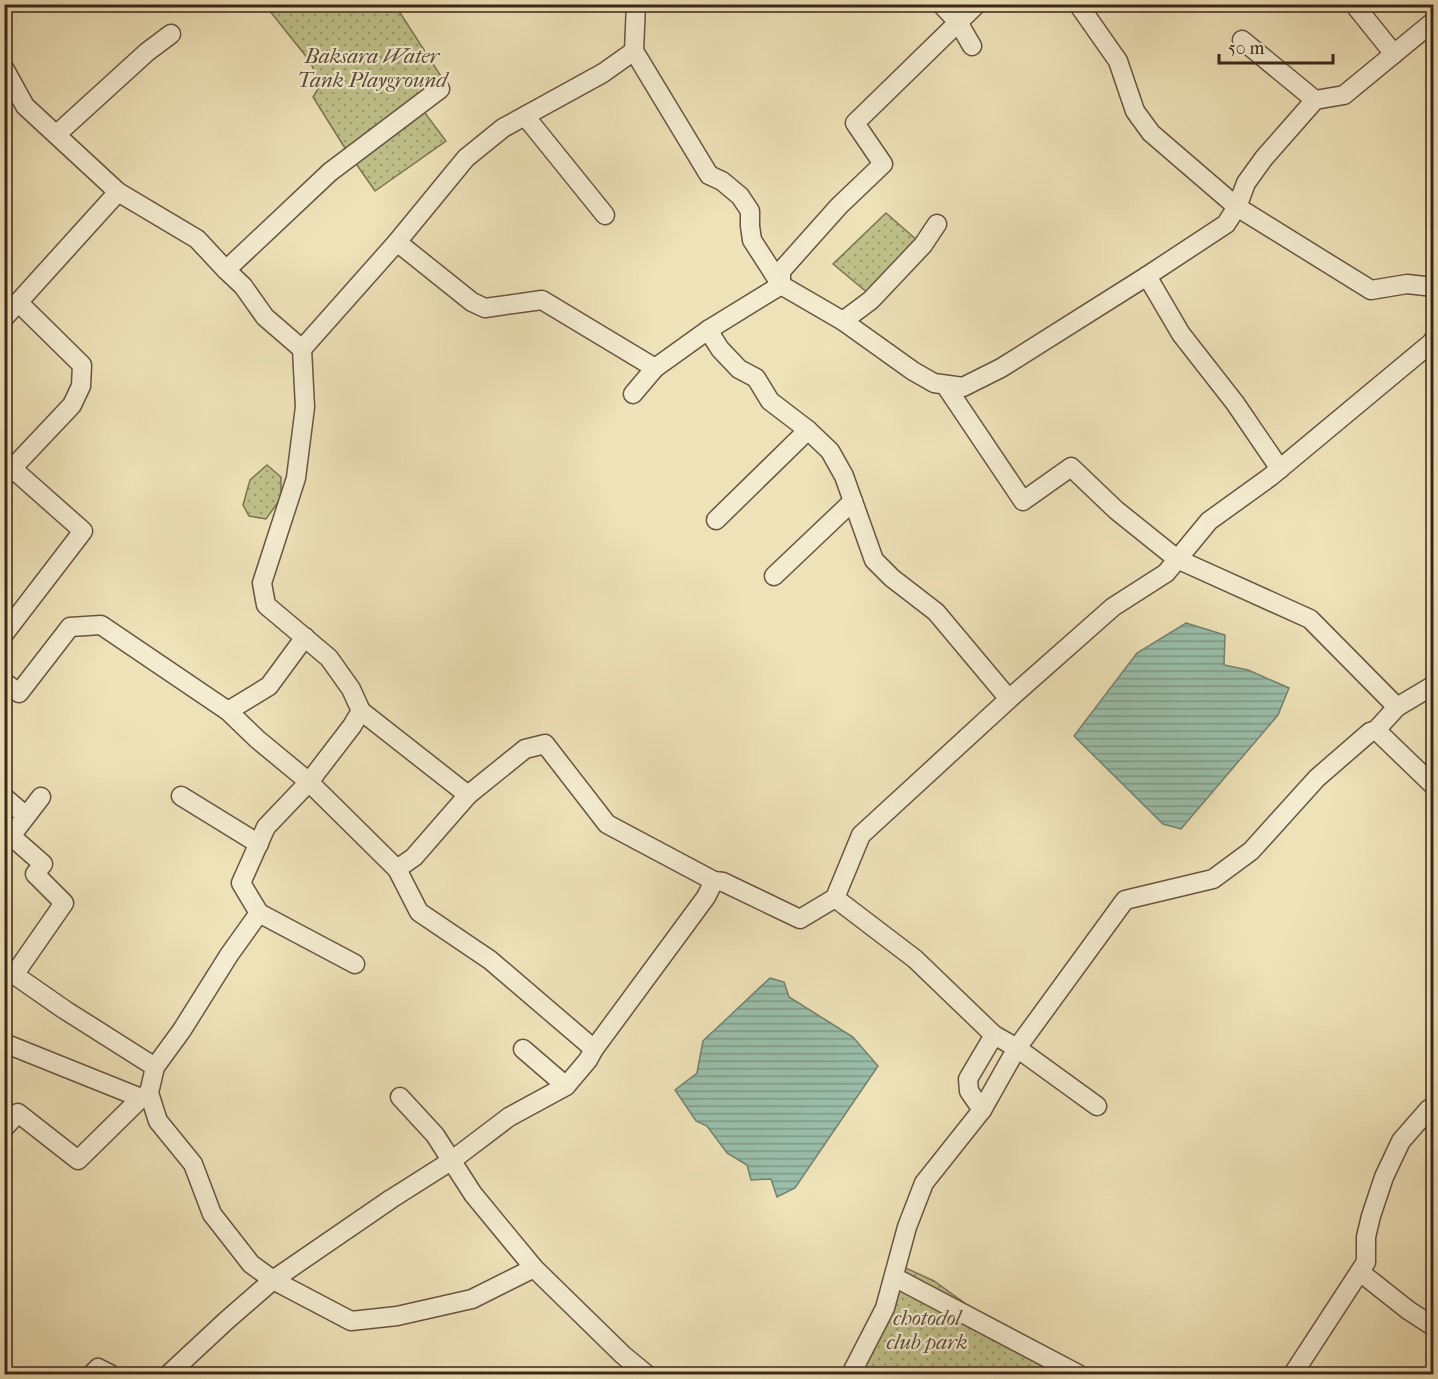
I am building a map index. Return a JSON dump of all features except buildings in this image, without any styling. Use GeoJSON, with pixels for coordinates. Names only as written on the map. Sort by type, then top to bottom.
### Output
{"type":"FeatureCollection","features":[{"type":"Feature","properties":{"kind":"street"},"geometry":{"type":"LineString","coordinates":[[636,4],[634,51],[709,175],[722,181],[740,196],[750,211],[752,240],[781,285],[843,321],[913,371],[934,383],[963,387],[1001,368],[1226,224],[1237,207],[1246,183],[1258,166],[1315,100],[1344,95],[1434,21]]}},
{"type":"Feature","properties":{"kind":"street"},"geometry":{"type":"LineString","coordinates":[[941,4],[958,22],[972,46]]}},
{"type":"Feature","properties":{"kind":"street"},"geometry":{"type":"LineString","coordinates":[[781,285],[781,271],[839,206],[883,164],[855,123],[977,4]]}},
{"type":"Feature","properties":{"kind":"street"},"geometry":{"type":"LineString","coordinates":[[1078,4],[1118,61],[1135,111],[1151,133],[1237,207],[1371,290],[1407,284],[1434,287]]}},
{"type":"Feature","properties":{"kind":"street"},"geometry":{"type":"LineString","coordinates":[[1358,8],[1394,54]]}},
{"type":"Feature","properties":{"kind":"street"},"geometry":{"type":"LineString","coordinates":[[57,134],[147,52],[171,34]]}},
{"type":"Feature","properties":{"kind":"street"},"geometry":{"type":"LineString","coordinates":[[1242,39],[1315,100]]}},
{"type":"Feature","properties":{"kind":"street"},"geometry":{"type":"LineString","coordinates":[[468,795],[361,711],[351,689],[328,658],[266,605],[262,583],[296,478],[305,407],[302,349],[397,242],[466,158],[503,128],[603,73],[634,51]]}},
{"type":"Feature","properties":{"kind":"street"},"geometry":{"type":"LineString","coordinates":[[4,68],[25,106],[118,192],[197,239],[243,286],[265,317],[302,349]]}},
{"type":"Feature","properties":{"kind":"street"},"geometry":{"type":"LineString","coordinates":[[226,270],[330,172],[440,89]]}},
{"type":"Feature","properties":{"kind":"street"},"geometry":{"type":"LineString","coordinates":[[525,116],[605,215]]}},
{"type":"Feature","properties":{"kind":"street"},"geometry":{"type":"LineString","coordinates":[[4,318],[118,192]]}},
{"type":"Feature","properties":{"kind":"street"},"geometry":{"type":"LineString","coordinates":[[843,321],[871,300],[923,244],[937,224]]}},
{"type":"Feature","properties":{"kind":"street"},"geometry":{"type":"LineString","coordinates":[[397,242],[472,303],[485,308],[542,300],[655,368]]}},
{"type":"Feature","properties":{"kind":"street"},"geometry":{"type":"LineString","coordinates":[[1147,276],[1181,334],[1235,404],[1280,469]]}},
{"type":"Feature","properties":{"kind":"street"},"geometry":{"type":"LineString","coordinates":[[633,393],[655,368],[708,330],[781,285]]}},
{"type":"Feature","properties":{"kind":"street"},"geometry":{"type":"LineString","coordinates":[[4,634],[83,531],[9,473],[72,405],[81,386],[82,365],[18,302]]}},
{"type":"Feature","properties":{"kind":"street"},"geometry":{"type":"LineString","coordinates":[[708,330],[720,348],[739,369],[756,378],[770,400],[831,451],[844,477],[874,560],[892,578],[936,612],[1009,699]]}},
{"type":"Feature","properties":{"kind":"street"},"geometry":{"type":"LineString","coordinates":[[397,869],[414,857],[468,795],[525,749],[545,744],[607,824],[714,881],[723,882],[800,919],[835,898],[861,836],[1009,699],[1113,607],[1166,573],[1209,521],[1280,469],[1434,339]]}},
{"type":"Feature","properties":{"kind":"street"},"geometry":{"type":"LineString","coordinates":[[945,385],[1023,501],[1071,467],[1116,510],[1177,559],[1310,619],[1397,706]]}},
{"type":"Feature","properties":{"kind":"street"},"geometry":{"type":"LineString","coordinates":[[716,520],[808,430]]}},
{"type":"Feature","properties":{"kind":"street"},"geometry":{"type":"LineString","coordinates":[[774,576],[853,501]]}},
{"type":"Feature","properties":{"kind":"street"},"geometry":{"type":"LineString","coordinates":[[4,682],[19,693],[69,627],[101,625],[228,711],[256,739],[309,782],[397,869],[419,912],[489,960],[594,1049]]}},
{"type":"Feature","properties":{"kind":"street"},"geometry":{"type":"LineString","coordinates":[[228,711],[269,686],[305,637]]}},
{"type":"Feature","properties":{"kind":"street"},"geometry":{"type":"LineString","coordinates":[[851,1374],[885,1308],[907,1227],[924,1183],[981,1110],[1017,1048],[1125,900],[1214,879],[1251,850],[1317,778],[1370,732],[1377,730],[1397,706],[1434,685]]}},
{"type":"Feature","properties":{"kind":"street"},"geometry":{"type":"LineString","coordinates":[[355,964],[259,913],[241,883],[266,827],[309,782],[361,711]]}},
{"type":"Feature","properties":{"kind":"street"},"geometry":{"type":"LineString","coordinates":[[1377,730],[1434,786]]}},
{"type":"Feature","properties":{"kind":"street"},"geometry":{"type":"LineString","coordinates":[[181,796],[259,844]]}},
{"type":"Feature","properties":{"kind":"street"},"geometry":{"type":"LineString","coordinates":[[4,797],[26,816]]}},
{"type":"Feature","properties":{"kind":"street"},"geometry":{"type":"LineString","coordinates":[[41,797],[11,836],[43,864],[35,874],[64,903],[9,971],[64,1010],[154,1067]]}},
{"type":"Feature","properties":{"kind":"street"},"geometry":{"type":"LineString","coordinates":[[169,1374],[273,1280],[390,1199],[451,1161],[509,1117],[566,1086],[588,1060],[706,897],[714,881]]}},
{"type":"Feature","properties":{"kind":"street"},"geometry":{"type":"LineString","coordinates":[[835,898],[915,958],[994,1035],[1017,1048],[1097,1106]]}},
{"type":"Feature","properties":{"kind":"street"},"geometry":{"type":"LineString","coordinates":[[4,1128],[18,1113],[78,1160],[145,1096],[154,1067],[182,1030],[229,955],[259,913]]}},
{"type":"Feature","properties":{"kind":"street"},"geometry":{"type":"LineString","coordinates":[[981,1110],[969,1091],[968,1079],[994,1035]]}},
{"type":"Feature","properties":{"kind":"street"},"geometry":{"type":"LineString","coordinates":[[4,1043],[145,1096],[158,1121],[193,1164],[212,1214],[251,1264],[273,1280],[351,1321],[397,1316],[472,1299],[534,1268]]}},
{"type":"Feature","properties":{"kind":"street"},"geometry":{"type":"LineString","coordinates":[[523,1049],[566,1086]]}},
{"type":"Feature","properties":{"kind":"street"},"geometry":{"type":"LineString","coordinates":[[400,1097],[435,1135],[473,1194],[534,1268],[622,1355],[646,1374]]}},
{"type":"Feature","properties":{"kind":"street"},"geometry":{"type":"LineString","coordinates":[[1293,1374],[1366,1262],[1366,1237],[1371,1216],[1384,1177],[1401,1142],[1429,1108],[1434,1107]]}},
{"type":"Feature","properties":{"kind":"street"},"geometry":{"type":"LineString","coordinates":[[1360,1272],[1408,1310],[1434,1327]]}},
{"type":"Feature","properties":{"kind":"street"},"geometry":{"type":"LineString","coordinates":[[894,1277],[1078,1374]]}},
{"type":"Feature","properties":{"kind":"street"},"geometry":{"type":"LineString","coordinates":[[92,1374],[98,1368],[110,1374]]}},
{"type":"Feature","properties":{"kind":"green space","name":"Baksara Water Tank Playground"},"geometry":{"type":"Polygon","coordinates":[[[265,5],[395,5],[446,84],[416,101],[446,141],[375,191],[313,97],[321,84],[309,60],[265,5]]]}},
{"type":"Feature","properties":{"kind":"green space"},"geometry":{"type":"Polygon","coordinates":[[[886,213],[918,241],[869,294],[833,264],[886,213]]]}},
{"type":"Feature","properties":{"kind":"green space"},"geometry":{"type":"Polygon","coordinates":[[[267,465],[281,477],[281,498],[266,519],[249,516],[243,505],[250,480],[267,465]]]}},
{"type":"Feature","properties":{"kind":"green space","name":"chotodol club park"},"geometry":{"type":"Polygon","coordinates":[[[897,1264],[934,1281],[1063,1374],[859,1374],[897,1264]]]}},
{"type":"Feature","properties":{"kind":"shaded area"},"geometry":{"type":"Polygon","coordinates":[[[1186,623],[1225,635],[1224,665],[1248,670],[1289,688],[1278,715],[1181,829],[1163,824],[1074,736],[1137,653],[1186,623]]]}},
{"type":"Feature","properties":{"kind":"shaded area"},"geometry":{"type":"Polygon","coordinates":[[[770,978],[784,982],[789,997],[853,1037],[878,1066],[795,1188],[777,1197],[771,1179],[751,1180],[747,1165],[727,1153],[707,1126],[696,1121],[675,1090],[697,1073],[703,1041],[770,978]]]}}]}
